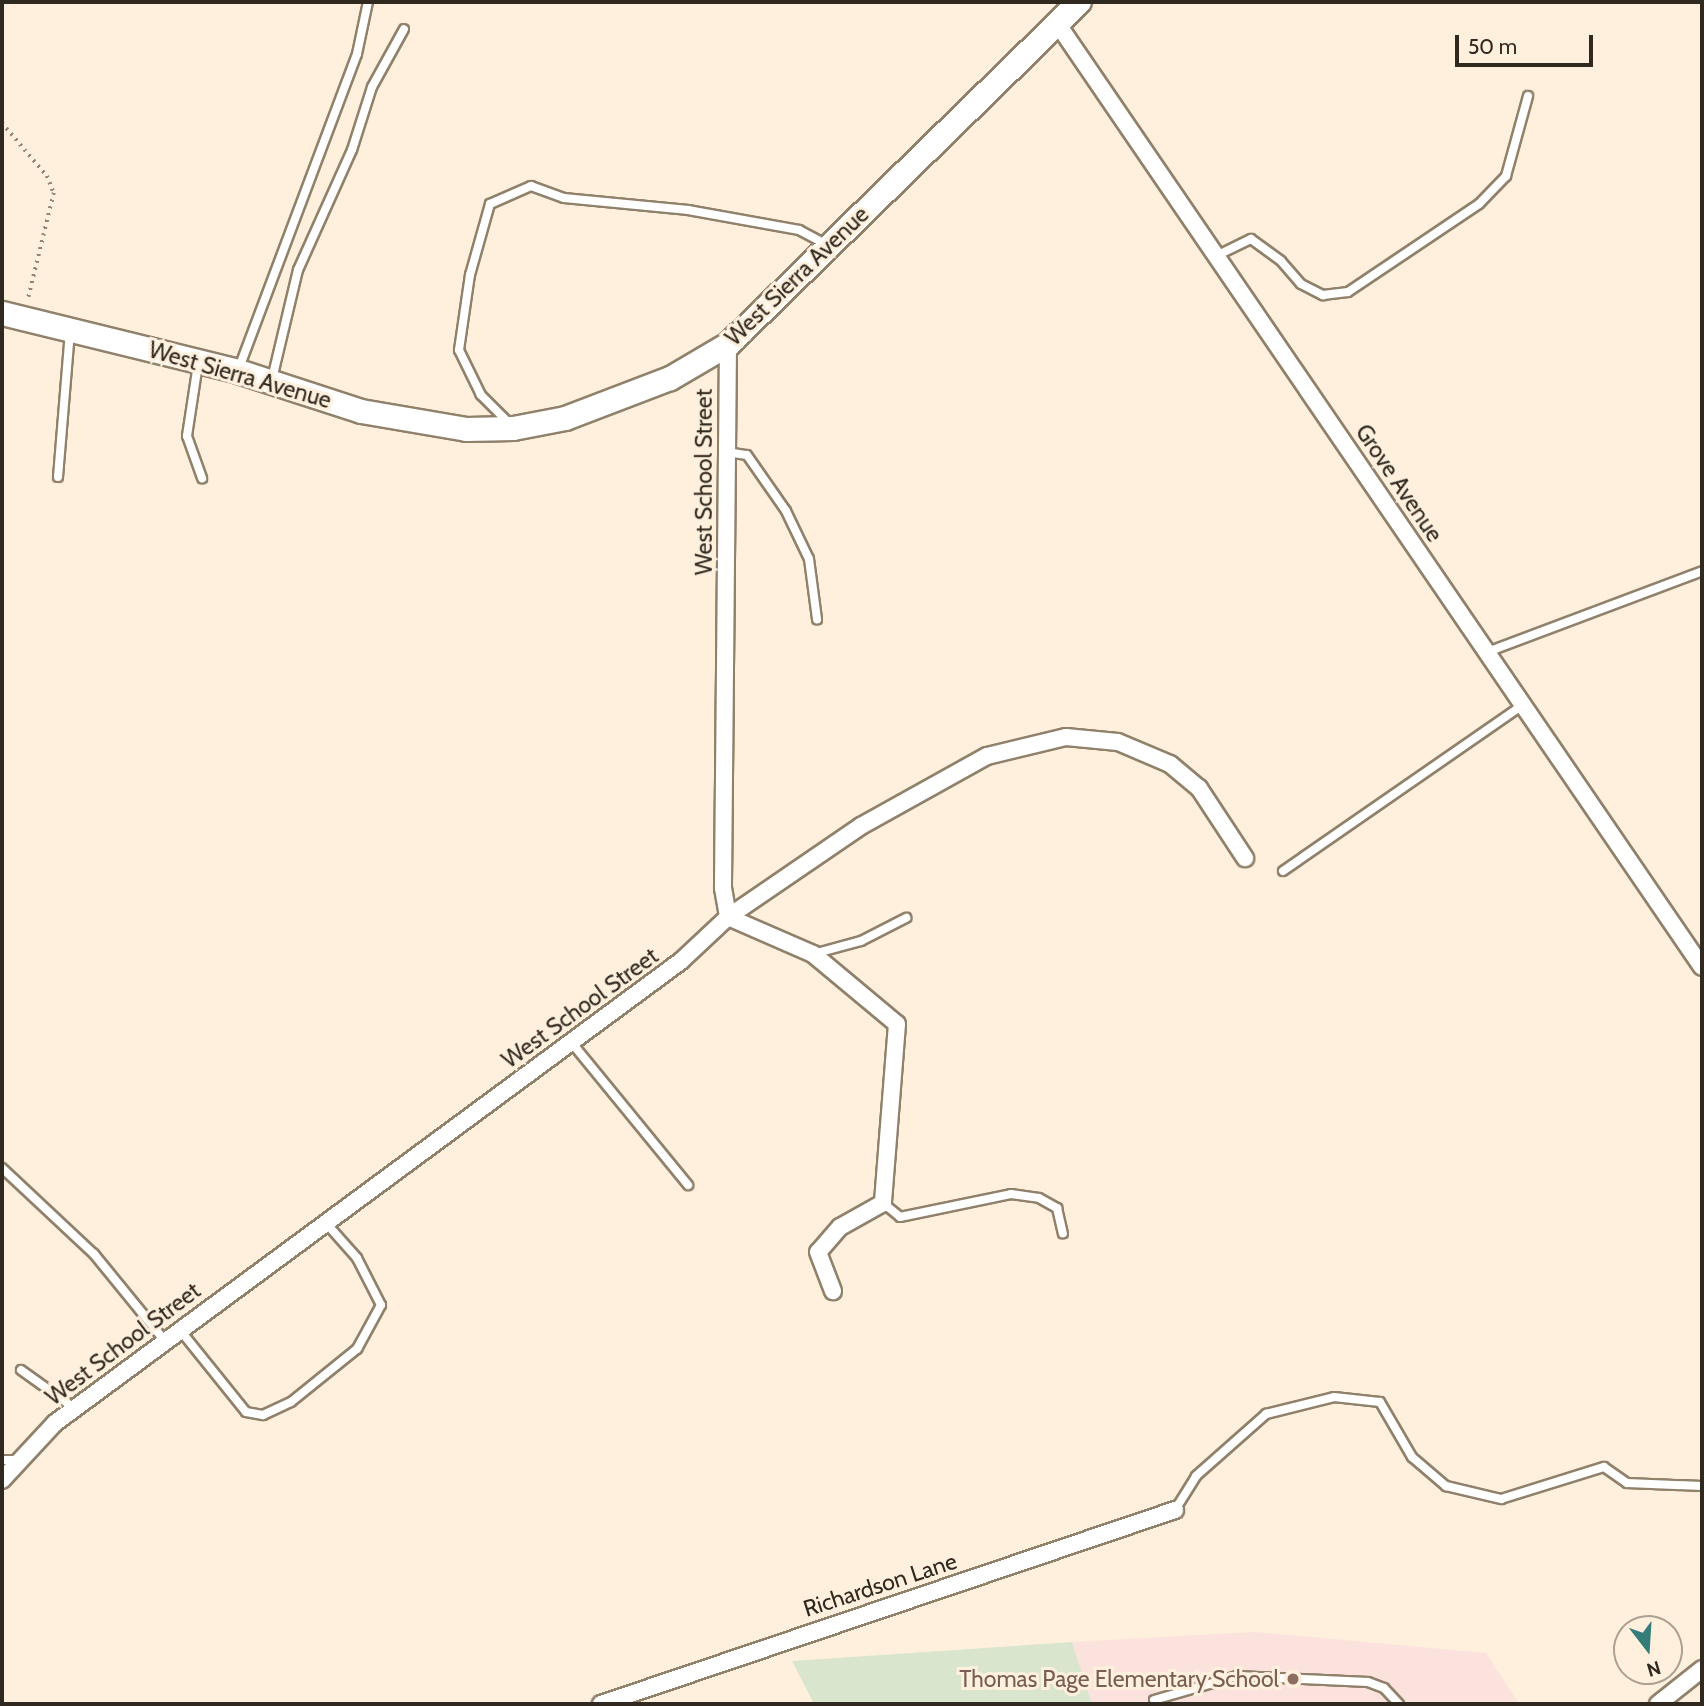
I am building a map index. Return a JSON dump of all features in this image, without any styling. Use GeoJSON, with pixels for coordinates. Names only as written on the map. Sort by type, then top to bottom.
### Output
{"type":"FeatureCollection","features":[{"type":"Feature","properties":{"kind":"main road","name":"West Sierra Avenue"},"geometry":{"type":"LineString","coordinates":[[2,313],[25,315],[238,371],[361,411],[466,429],[513,428],[565,418],[670,378],[728,344],[1079,2]]}},
{"type":"Feature","properties":{"kind":"street","name":"Grove Avenue"},"geometry":{"type":"LineString","coordinates":[[1057,23],[1702,967]]}},
{"type":"Feature","properties":{"kind":"street","name":"West School Street"},"geometry":{"type":"LineString","coordinates":[[2,1480],[10,1460],[74,1408],[681,961],[728,917],[723,888],[728,344]]}},
{"type":"Feature","properties":{"kind":"street"},"geometry":{"type":"LineString","coordinates":[[728,917],[861,826],[986,757],[1066,737],[1118,742],[1170,764],[1199,788],[1245,858]]}},
{"type":"Feature","properties":{"kind":"street"},"geometry":{"type":"LineString","coordinates":[[728,917],[813,954],[897,1024],[883,1203],[840,1227],[818,1251],[833,1291]]}},
{"type":"Feature","properties":{"kind":"street","name":"Richardson Lane"},"geometry":{"type":"LineString","coordinates":[[601,1704],[1175,1510]]}},
{"type":"Feature","properties":{"kind":"street"},"geometry":{"type":"LineString","coordinates":[[1658,1704],[1702,1669]]}},
{"type":"Feature","properties":{"kind":"lane"},"geometry":{"type":"LineString","coordinates":[[238,371],[357,54],[369,2]]}},
{"type":"Feature","properties":{"kind":"lane"},"geometry":{"type":"LineString","coordinates":[[272,382],[298,270],[352,150],[372,87],[404,29]]}},
{"type":"Feature","properties":{"kind":"lane"},"geometry":{"type":"LineString","coordinates":[[1216,256],[1251,239],[1281,261],[1301,284],[1323,295],[1348,292],[1479,204],[1506,176],[1528,96]]}},
{"type":"Feature","properties":{"kind":"lane"},"geometry":{"type":"LineString","coordinates":[[513,428],[481,395],[459,350],[470,275],[490,204],[531,186],[564,198],[688,210],[799,230],[829,246]]}},
{"type":"Feature","properties":{"kind":"lane"},"geometry":{"type":"LineString","coordinates":[[58,477],[71,329]]}},
{"type":"Feature","properties":{"kind":"lane"},"geometry":{"type":"LineString","coordinates":[[199,361],[187,436],[202,478]]}},
{"type":"Feature","properties":{"kind":"lane"},"geometry":{"type":"LineString","coordinates":[[727,452],[747,455],[786,511],[809,559],[817,620]]}},
{"type":"Feature","properties":{"kind":"lane"},"geometry":{"type":"LineString","coordinates":[[1487,652],[1702,571]]}},
{"type":"Feature","properties":{"kind":"lane"},"geometry":{"type":"LineString","coordinates":[[1283,872],[1523,705]]}},
{"type":"Feature","properties":{"kind":"lane"},"geometry":{"type":"LineString","coordinates":[[813,954],[861,941],[906,918]]}},
{"type":"Feature","properties":{"kind":"lane"},"geometry":{"type":"LineString","coordinates":[[571,1042],[688,1185]]}},
{"type":"Feature","properties":{"kind":"lane"},"geometry":{"type":"LineString","coordinates":[[2,1168],[94,1254],[165,1342]]}},
{"type":"Feature","properties":{"kind":"lane"},"geometry":{"type":"LineString","coordinates":[[883,1203],[900,1217],[1011,1194],[1039,1198],[1057,1208],[1063,1233]]}},
{"type":"Feature","properties":{"kind":"lane"},"geometry":{"type":"LineString","coordinates":[[180,1330],[246,1412],[263,1415],[291,1402],[357,1349],[381,1306],[357,1258],[326,1223]]}},
{"type":"Feature","properties":{"kind":"lane"},"geometry":{"type":"LineString","coordinates":[[21,1370],[74,1408]]}},
{"type":"Feature","properties":{"kind":"lane"},"geometry":{"type":"LineString","coordinates":[[1175,1510],[1196,1476],[1266,1414],[1334,1397],[1380,1402],[1412,1457],[1446,1486],[1490,1497],[1501,1499],[1604,1467],[1627,1483],[1702,1486]]}},
{"type":"Feature","properties":{"kind":"lane"},"geometry":{"type":"LineString","coordinates":[[1154,1700],[1237,1676],[1368,1682],[1384,1688],[1399,1704]]}},
{"type":"Feature","properties":{"kind":"path"},"geometry":{"type":"LineString","coordinates":[[2,123],[47,176],[54,193],[25,315]]}},
{"type":"Feature","properties":{"kind":"shaded area","name":"Thomas Page Elementary School"},"geometry":{"type":"Polygon","coordinates":[[[1256,1632],[1486,1653],[1519,1704],[1092,1704],[1072,1642],[1256,1632]]]}},
{"type":"Feature","properties":{"kind":"green space"},"geometry":{"type":"Polygon","coordinates":[[[1072,1642],[1091,1701],[1098,1704],[814,1704],[792,1661],[1072,1642]]]}},
{"type":"Feature","properties":{"kind":"place","name":"Thomas Page Elementary School"},"geometry":{"type":"Point","coordinates":[1293,1679]}}]}
